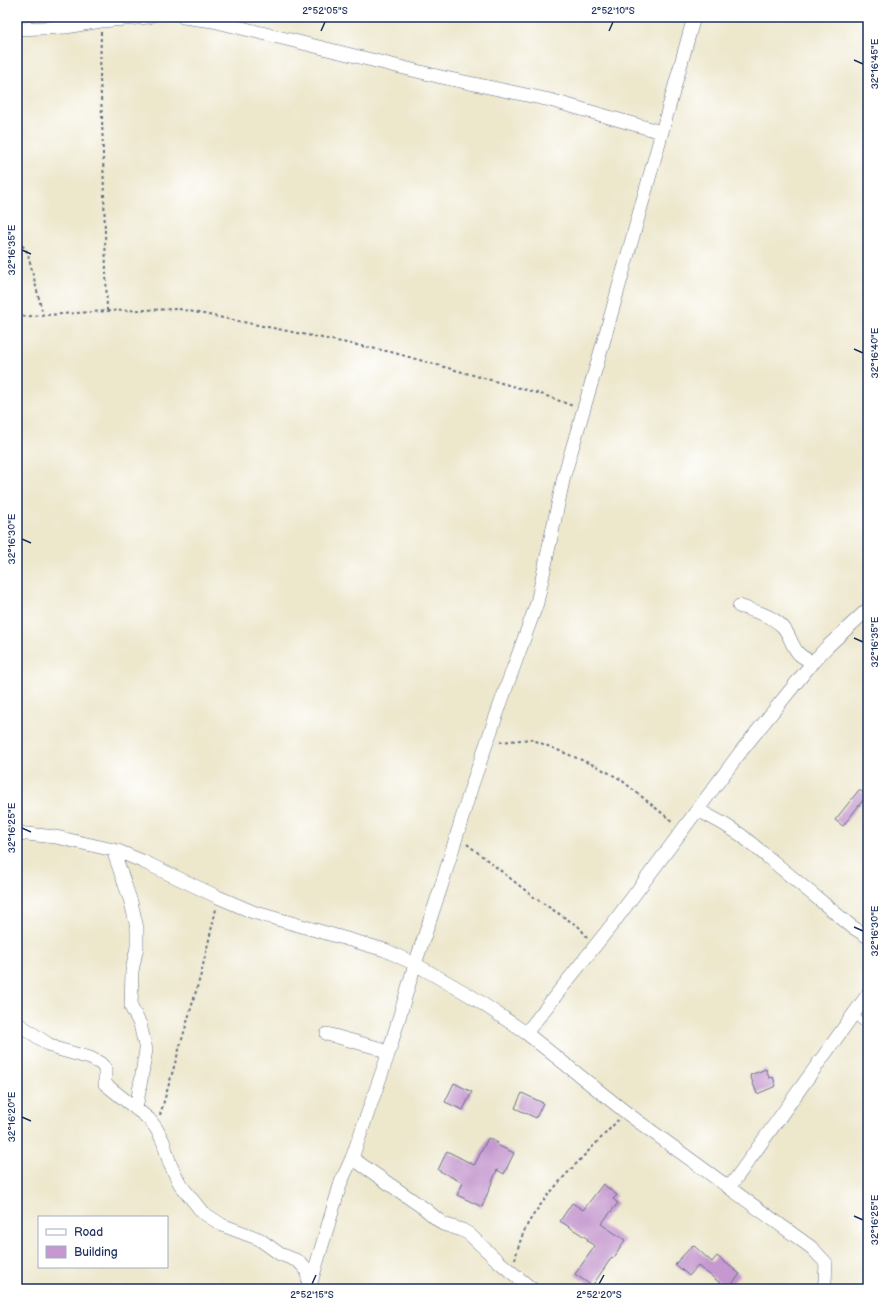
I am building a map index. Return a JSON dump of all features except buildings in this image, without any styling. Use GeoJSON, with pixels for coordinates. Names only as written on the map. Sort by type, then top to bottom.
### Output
{"type":"FeatureCollection","features":[{"type":"Feature","properties":{"kind":"street"},"geometry":{"type":"LineString","coordinates":[[17,28],[66,27],[101,21],[150,17]]}},
{"type":"Feature","properties":{"kind":"street"},"geometry":{"type":"LineString","coordinates":[[183,17],[213,22],[441,77],[543,99],[661,132]]}},
{"type":"Feature","properties":{"kind":"street"},"geometry":{"type":"LineString","coordinates":[[309,1288],[341,1182],[352,1158],[388,1055],[415,964],[486,744],[537,603],[564,476],[584,410],[694,17]]}},
{"type":"Feature","properties":{"kind":"street"},"geometry":{"type":"LineString","coordinates":[[739,606],[758,612],[782,626],[787,632],[798,654],[813,662]]}},
{"type":"Feature","properties":{"kind":"street"},"geometry":{"type":"LineString","coordinates":[[526,1033],[595,946],[742,750],[827,646],[868,609]]}},
{"type":"Feature","properties":{"kind":"street"},"geometry":{"type":"LineString","coordinates":[[698,810],[741,835],[851,926],[868,937]]}},
{"type":"Feature","properties":{"kind":"street"},"geometry":{"type":"LineString","coordinates":[[17,833],[56,837],[113,850],[144,862],[253,912],[385,950],[415,964],[471,996],[526,1033],[625,1112],[812,1248],[826,1263],[826,1273],[822,1289]]}},
{"type":"Feature","properties":{"kind":"street"},"geometry":{"type":"LineString","coordinates":[[113,850],[131,902],[137,928],[136,947],[132,971],[131,1007],[140,1024],[146,1050],[136,1109]]}},
{"type":"Feature","properties":{"kind":"street"},"geometry":{"type":"LineString","coordinates":[[729,1188],[868,994]]}},
{"type":"Feature","properties":{"kind":"street"},"geometry":{"type":"LineString","coordinates":[[17,1023],[58,1049],[90,1058],[100,1063],[105,1068],[105,1084],[149,1119],[156,1128],[164,1141],[170,1164],[180,1184],[202,1212],[222,1225],[259,1239],[280,1254],[298,1261],[307,1272],[309,1288]]}},
{"type":"Feature","properties":{"kind":"street"},"geometry":{"type":"LineString","coordinates":[[327,1034],[378,1048],[388,1055]]}},
{"type":"Feature","properties":{"kind":"street"},"geometry":{"type":"LineString","coordinates":[[352,1158],[426,1209],[443,1224],[462,1230],[469,1234],[498,1262],[532,1289]]}},
{"type":"Feature","properties":{"kind":"lane"},"geometry":{"type":"LineString","coordinates":[[853,1014],[868,1027]]}},
{"type":"Feature","properties":{"kind":"path"},"geometry":{"type":"LineString","coordinates":[[101,21],[100,78],[107,311]]}},
{"type":"Feature","properties":{"kind":"path"},"geometry":{"type":"LineString","coordinates":[[17,242],[25,248],[28,254],[43,315]]}},
{"type":"Feature","properties":{"kind":"path"},"geometry":{"type":"LineString","coordinates":[[17,317],[107,311],[180,309],[391,352],[544,395],[584,410]]}},
{"type":"Feature","properties":{"kind":"path"},"geometry":{"type":"LineString","coordinates":[[486,744],[531,739],[596,766],[620,779],[667,816],[682,831]]}},
{"type":"Feature","properties":{"kind":"path"},"geometry":{"type":"LineString","coordinates":[[456,836],[535,898],[579,927],[595,946]]}},
{"type":"Feature","properties":{"kind":"path"},"geometry":{"type":"LineString","coordinates":[[156,1128],[201,974],[218,897]]}},
{"type":"Feature","properties":{"kind":"path"},"geometry":{"type":"LineString","coordinates":[[512,1273],[521,1240],[532,1217],[564,1179],[625,1112]]}}]}
